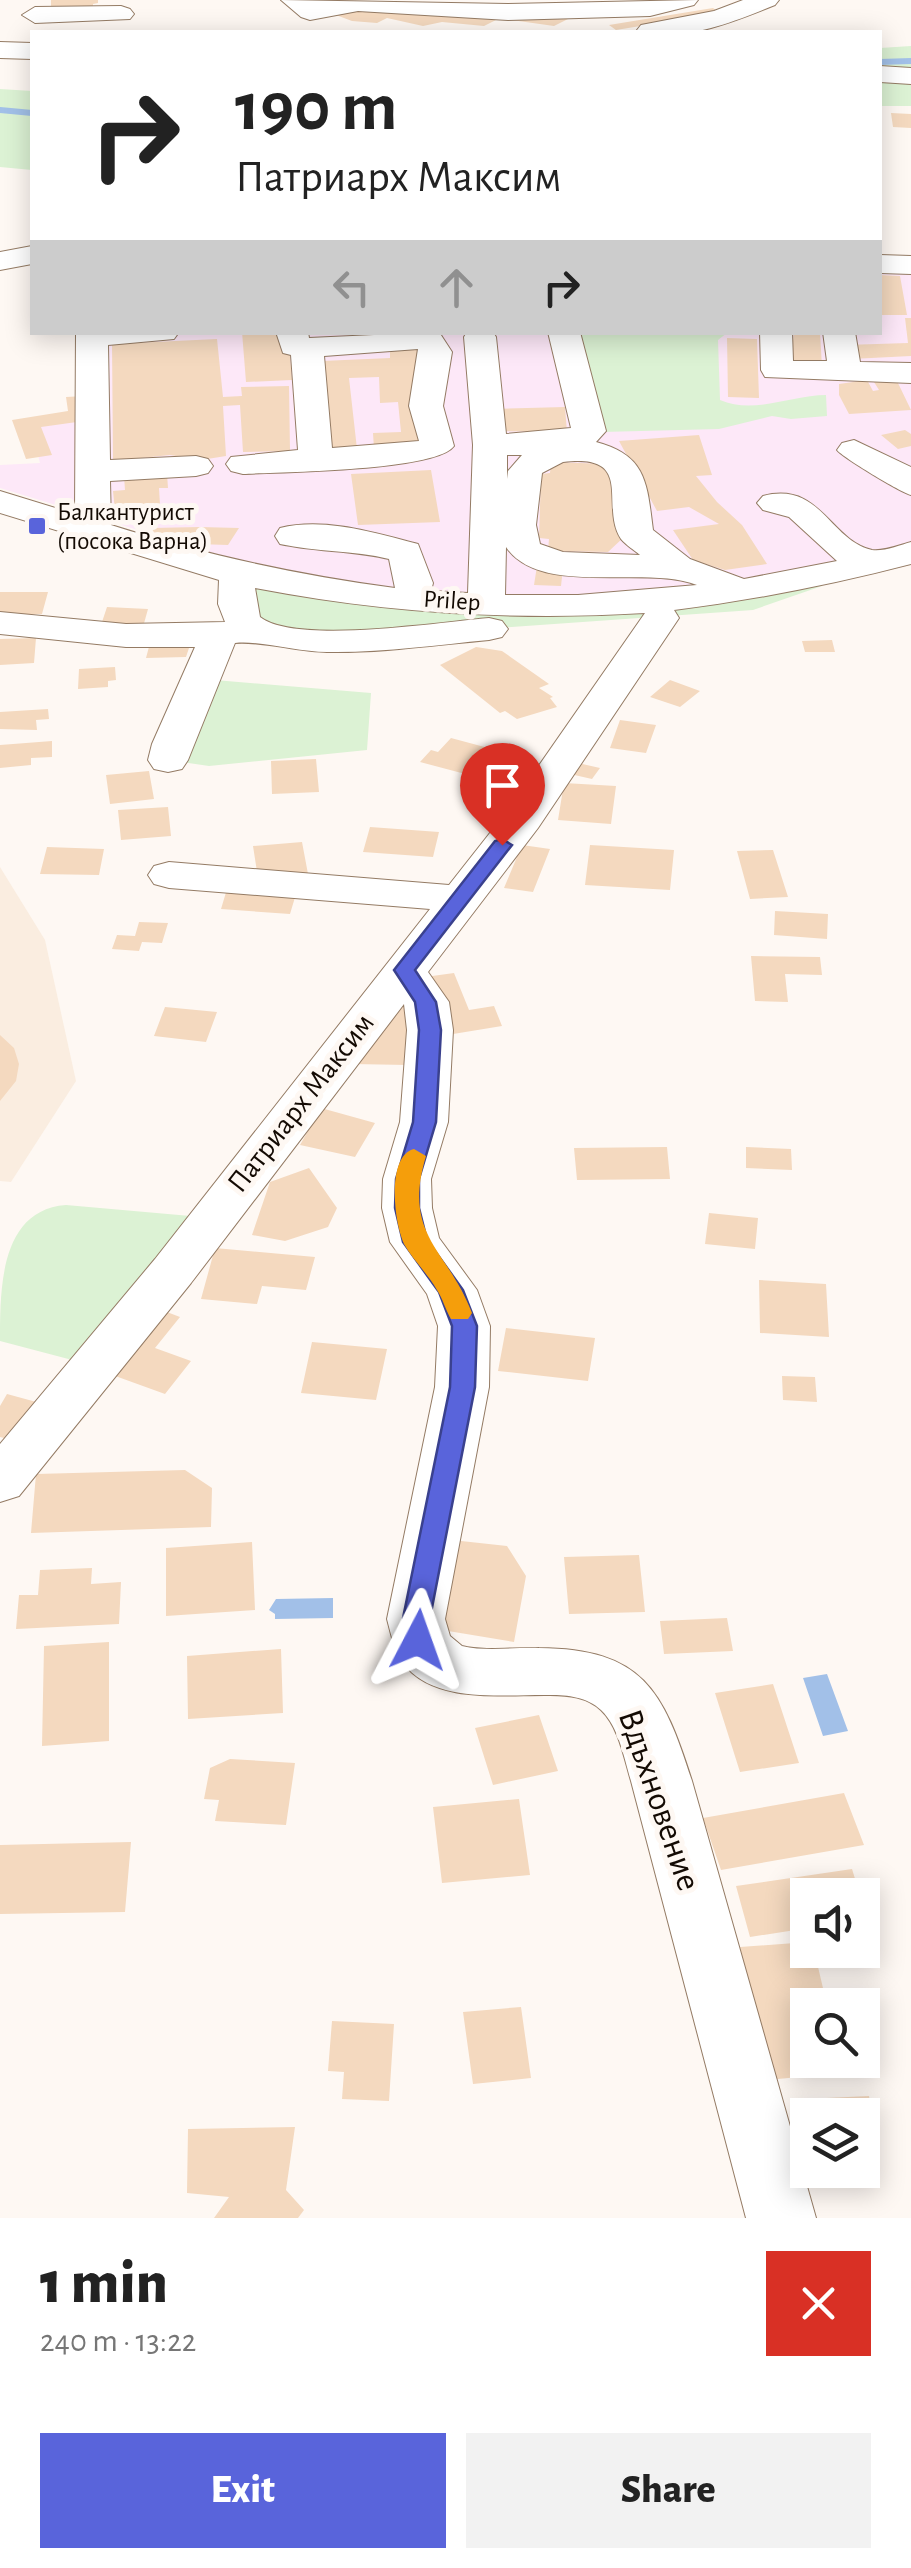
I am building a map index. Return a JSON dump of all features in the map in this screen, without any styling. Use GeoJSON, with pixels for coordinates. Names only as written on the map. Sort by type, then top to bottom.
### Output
{"type":"FeatureCollection","features":[{"type":"Feature","properties":{"kind":"street"},"geometry":{"type":"LineString","coordinates":[[328,30],[320,27],[311,4],[508,12],[650,8],[685,0]]}},
{"type":"Feature","properties":{"kind":"street"},"geometry":{"type":"LineString","coordinates":[[644,30],[720,18],[766,0]]}},
{"type":"Feature","properties":{"kind":"street"},"geometry":{"type":"LineString","coordinates":[[35,15],[124,16]]}},
{"type":"Feature","properties":{"kind":"street"},"geometry":{"type":"LineString","coordinates":[[0,50],[30,52]]}},
{"type":"Feature","properties":{"kind":"street"},"geometry":{"type":"LineString","coordinates":[[882,74],[911,76]]}},
{"type":"Feature","properties":{"kind":"street"},"geometry":{"type":"LineString","coordinates":[[0,238],[30,239]]}},
{"type":"Feature","properties":{"kind":"street"},"geometry":{"type":"LineString","coordinates":[[0,261],[30,256]]}},
{"type":"Feature","properties":{"kind":"street"},"geometry":{"type":"LineString","coordinates":[[882,264],[911,265]]}},
{"type":"Feature","properties":{"kind":"street"},"geometry":{"type":"LineString","coordinates":[[93,335],[93,530]]}},
{"type":"Feature","properties":{"kind":"street"},"geometry":{"type":"LineString","coordinates":[[490,445],[572,440],[588,431],[565,335]]}},
{"type":"Feature","properties":{"kind":"street"},"geometry":{"type":"LineString","coordinates":[[776,335],[778,370],[911,373]]}},
{"type":"Feature","properties":{"kind":"street"},"geometry":{"type":"LineString","coordinates":[[839,335],[845,374]]}},
{"type":"Feature","properties":{"kind":"street"},"geometry":{"type":"LineString","coordinates":[[480,337],[490,445],[486,604]]}},
{"type":"Feature","properties":{"kind":"street"},"geometry":{"type":"LineString","coordinates":[[243,464],[303,460],[414,453],[437,446],[426,406],[436,352],[428,340],[413,338],[300,340],[303,460],[289,583]]}},
{"type":"Feature","properties":{"kind":"street"},"geometry":{"type":"LineString","coordinates":[[854,450],[892,468],[911,485]]}},
{"type":"Feature","properties":{"kind":"street"},"geometry":{"type":"LineString","coordinates":[[676,566],[587,565],[542,560],[528,553],[519,540],[525,471],[531,462],[547,454],[584,452],[616,460],[624,472],[636,534],[676,566],[744,591]]}},
{"type":"Feature","properties":{"kind":"street"},"geometry":{"type":"LineString","coordinates":[[95,472],[196,466]]}},
{"type":"Feature","properties":{"kind":"street","name":"Prilep"},"geometry":{"type":"LineString","coordinates":[[0,502],[238,574],[410,598],[486,604],[564,606],[744,591],[838,573],[911,553]]}},
{"type":"Feature","properties":{"kind":"street"},"geometry":{"type":"LineString","coordinates":[[775,503],[801,509],[846,552],[875,564]]}},
{"type":"Feature","properties":{"kind":"street"},"geometry":{"type":"LineString","coordinates":[[293,536],[354,540],[405,552],[415,583],[410,598]]}},
{"type":"Feature","properties":{"kind":"street"},"geometry":{"type":"LineString","coordinates":[[0,623],[78,631],[235,633],[356,641],[753,610],[822,586],[838,573]]}},
{"type":"Feature","properties":{"kind":"street"},"geometry":{"type":"LineString","coordinates":[[168,760],[176,724],[235,633],[238,574]]}},
{"type":"Feature","properties":{"kind":"street","name":"Патриарх Максим"},"geometry":{"type":"LineString","coordinates":[[0,1482],[173,1271],[568,758],[660,618]]}},
{"type":"Feature","properties":{"kind":"street"},"geometry":{"type":"LineString","coordinates":[[169,875],[460,899]]}},
{"type":"Feature","properties":{"kind":"street","name":"Вдъхновение"},"geometry":{"type":"LineString","coordinates":[[404,970],[426,1002],[430,1030],[424,1122],[407,1179],[407,1208],[415,1242],[451,1290],[464,1326],[462,1387],[416,1618],[418,1640],[433,1661],[462,1672],[570,1669],[608,1680],[635,1704],[662,1786],[781,2218]]}},
{"type":"Feature","properties":{"kind":"shaded area"},"geometry":{"type":"Polygon","coordinates":[[[882,262],[911,263],[911,546],[729,587],[558,598],[359,585],[266,569],[0,488],[0,465],[40,463],[30,425],[79,415],[78,335],[882,335],[882,262]]]}},
{"type":"Feature","properties":{"kind":"shaded area"},"geometry":{"type":"Polygon","coordinates":[[[0,867],[45,940],[76,1081],[11,1182],[0,1181],[0,867]]]}},
{"type":"Feature","properties":{"kind":"green space"},"geometry":{"type":"Polygon","coordinates":[[[911,46],[911,106],[882,106],[882,48],[911,46]]]}},
{"type":"Feature","properties":{"kind":"green space"},"geometry":{"type":"Polygon","coordinates":[[[0,89],[30,91],[30,170],[0,167],[0,89]]]}},
{"type":"Feature","properties":{"kind":"green space"},"geometry":{"type":"Polygon","coordinates":[[[581,335],[724,335],[718,340],[720,400],[746,406],[826,395],[827,416],[772,416],[719,429],[602,432],[581,335]]]}},
{"type":"Feature","properties":{"kind":"green space"},"geometry":{"type":"Polygon","coordinates":[[[237,580],[443,608],[822,586],[753,610],[440,632],[271,636],[237,580]]]}},
{"type":"Feature","properties":{"kind":"green space"},"geometry":{"type":"Polygon","coordinates":[[[203,679],[371,693],[367,750],[209,766],[168,760],[203,679]]]}},
{"type":"Feature","properties":{"kind":"green space"},"geometry":{"type":"Polygon","coordinates":[[[66,1205],[213,1218],[95,1366],[0,1341],[3,1276],[16,1236],[44,1210],[66,1205]]]}},
{"type":"Feature","properties":{"kind":"water"},"geometry":{"type":"Polygon","coordinates":[[[333,1598],[333,1618],[275,1619],[269,1610],[276,1599],[333,1598]]]}},
{"type":"Feature","properties":{"kind":"water"},"geometry":{"type":"Polygon","coordinates":[[[827,1674],[848,1731],[823,1736],[803,1678],[827,1674]]]}},
{"type":"Feature","properties":{"kind":"building"},"geometry":{"type":"Polygon","coordinates":[[[51,0],[98,3],[93,8],[51,10],[51,0]]]}},
{"type":"Feature","properties":{"kind":"building"},"geometry":{"type":"Polygon","coordinates":[[[353,7],[396,14],[404,10],[498,19],[484,26],[442,22],[423,26],[387,18],[377,23],[352,21],[336,15],[353,7]]]}},
{"type":"Feature","properties":{"kind":"building"},"geometry":{"type":"Polygon","coordinates":[[[713,8],[720,13],[616,30],[609,25],[713,8]]]}},
{"type":"Feature","properties":{"kind":"building"},"geometry":{"type":"Polygon","coordinates":[[[570,18],[554,26],[504,19],[570,18]]]}},
{"type":"Feature","properties":{"kind":"building"},"geometry":{"type":"Polygon","coordinates":[[[891,113],[911,114],[911,128],[893,127],[891,113]]]}},
{"type":"Feature","properties":{"kind":"building"},"geometry":{"type":"Polygon","coordinates":[[[882,275],[900,276],[907,315],[882,315],[882,275]]]}},
{"type":"Feature","properties":{"kind":"building"},"geometry":{"type":"Polygon","coordinates":[[[905,318],[911,318],[911,356],[851,359],[845,345],[908,343],[905,318]]]}},
{"type":"Feature","properties":{"kind":"building"},"geometry":{"type":"Polygon","coordinates":[[[242,335],[288,335],[292,380],[246,382],[242,335]]]}},
{"type":"Feature","properties":{"kind":"building"},"geometry":{"type":"Polygon","coordinates":[[[794,335],[820,335],[822,367],[790,366],[794,335]]]}},
{"type":"Feature","properties":{"kind":"building"},"geometry":{"type":"Polygon","coordinates":[[[727,338],[757,339],[759,398],[728,397],[727,338]]]}},
{"type":"Feature","properties":{"kind":"building"},"geometry":{"type":"Polygon","coordinates":[[[217,339],[223,397],[242,396],[241,387],[289,386],[290,451],[243,452],[240,405],[223,406],[226,456],[176,464],[176,456],[170,455],[113,461],[112,344],[217,339]]]}},
{"type":"Feature","properties":{"kind":"building"},"geometry":{"type":"Polygon","coordinates":[[[417,343],[422,373],[413,373],[420,446],[374,449],[373,433],[401,432],[398,402],[380,403],[379,377],[349,378],[357,449],[332,450],[322,361],[390,358],[390,344],[417,343]]]}},
{"type":"Feature","properties":{"kind":"building"},"geometry":{"type":"Polygon","coordinates":[[[867,380],[873,391],[879,390],[874,382],[897,381],[911,410],[849,414],[839,395],[839,384],[867,380]]]}},
{"type":"Feature","properties":{"kind":"building"},"geometry":{"type":"Polygon","coordinates":[[[85,396],[84,421],[41,427],[52,455],[26,459],[12,420],[68,411],[66,397],[85,396]]]}},
{"type":"Feature","properties":{"kind":"building"},"geometry":{"type":"Polygon","coordinates":[[[565,407],[567,432],[495,431],[494,409],[565,407]]]}},
{"type":"Feature","properties":{"kind":"building"},"geometry":{"type":"Polygon","coordinates":[[[905,430],[911,434],[911,446],[898,449],[881,435],[905,430]]]}},
{"type":"Feature","properties":{"kind":"building"},"geometry":{"type":"Polygon","coordinates":[[[699,435],[712,475],[696,476],[742,525],[767,564],[725,570],[693,560],[673,530],[719,524],[689,507],[657,511],[619,441],[699,435]]]}},
{"type":"Feature","properties":{"kind":"building"},"geometry":{"type":"Polygon","coordinates":[[[551,462],[609,464],[624,537],[608,552],[548,551],[549,539],[539,538],[541,474],[550,473],[551,462]]]}},
{"type":"Feature","properties":{"kind":"building"},"geometry":{"type":"Polygon","coordinates":[[[431,470],[440,522],[358,525],[351,474],[431,470]]]}},
{"type":"Feature","properties":{"kind":"building"},"geometry":{"type":"Polygon","coordinates":[[[167,474],[168,488],[159,488],[160,505],[146,505],[147,514],[131,515],[130,523],[116,521],[113,491],[125,490],[124,476],[167,474]]]}},
{"type":"Feature","properties":{"kind":"building"},"geometry":{"type":"Polygon","coordinates":[[[152,528],[239,528],[228,545],[197,544],[152,532],[152,528]]]}},
{"type":"Feature","properties":{"kind":"building"},"geometry":{"type":"Polygon","coordinates":[[[537,566],[563,568],[561,586],[534,585],[537,566]]]}},
{"type":"Feature","properties":{"kind":"building"},"geometry":{"type":"Polygon","coordinates":[[[0,592],[48,592],[42,614],[0,614],[0,592]]]}},
{"type":"Feature","properties":{"kind":"building"},"geometry":{"type":"Polygon","coordinates":[[[107,607],[148,609],[143,627],[101,625],[107,607]]]}},
{"type":"Feature","properties":{"kind":"building"},"geometry":{"type":"Polygon","coordinates":[[[36,638],[34,663],[0,665],[0,639],[36,638]]]}},
{"type":"Feature","properties":{"kind":"building"},"geometry":{"type":"Polygon","coordinates":[[[832,640],[835,652],[805,652],[802,641],[832,640]]]}},
{"type":"Feature","properties":{"kind":"building"},"geometry":{"type":"Polygon","coordinates":[[[150,643],[190,645],[186,657],[146,658],[150,643]]]}},
{"type":"Feature","properties":{"kind":"building"},"geometry":{"type":"Polygon","coordinates":[[[476,647],[502,651],[549,684],[539,688],[553,697],[550,698],[557,707],[517,719],[505,711],[500,713],[440,665],[476,647]]]}},
{"type":"Feature","properties":{"kind":"building"},"geometry":{"type":"Polygon","coordinates":[[[115,667],[116,680],[108,681],[108,687],[78,689],[79,669],[115,667]]]}},
{"type":"Feature","properties":{"kind":"building"},"geometry":{"type":"Polygon","coordinates":[[[670,680],[700,691],[680,707],[650,697],[670,680]]]}},
{"type":"Feature","properties":{"kind":"building"},"geometry":{"type":"Polygon","coordinates":[[[48,709],[49,719],[36,720],[37,730],[0,729],[0,712],[48,709]]]}},
{"type":"Feature","properties":{"kind":"building"},"geometry":{"type":"Polygon","coordinates":[[[620,720],[656,725],[646,753],[610,748],[620,720]]]}},
{"type":"Feature","properties":{"kind":"building"},"geometry":{"type":"Polygon","coordinates":[[[451,738],[492,749],[469,775],[420,762],[431,750],[438,752],[451,738]]]}},
{"type":"Feature","properties":{"kind":"building"},"geometry":{"type":"Polygon","coordinates":[[[52,741],[52,757],[31,758],[31,765],[0,768],[0,745],[52,741]]]}},
{"type":"Feature","properties":{"kind":"building"},"geometry":{"type":"Polygon","coordinates":[[[316,759],[319,792],[272,794],[271,761],[316,759]]]}},
{"type":"Feature","properties":{"kind":"building"},"geometry":{"type":"Polygon","coordinates":[[[578,763],[600,768],[592,779],[570,774],[578,763]]]}},
{"type":"Feature","properties":{"kind":"building"},"geometry":{"type":"Polygon","coordinates":[[[149,771],[154,799],[110,804],[106,775],[149,771]]]}},
{"type":"Feature","properties":{"kind":"building"},"geometry":{"type":"Polygon","coordinates":[[[564,783],[616,786],[611,824],[558,820],[564,783]]]}},
{"type":"Feature","properties":{"kind":"building"},"geometry":{"type":"Polygon","coordinates":[[[168,807],[171,836],[121,840],[118,810],[168,807]]]}},
{"type":"Feature","properties":{"kind":"building"},"geometry":{"type":"Polygon","coordinates":[[[370,827],[439,832],[433,857],[363,852],[370,827]]]}},
{"type":"Feature","properties":{"kind":"building"},"geometry":{"type":"Polygon","coordinates":[[[302,842],[308,874],[258,878],[253,846],[302,842]]]}},
{"type":"Feature","properties":{"kind":"building"},"geometry":{"type":"Polygon","coordinates":[[[522,845],[550,849],[533,892],[504,888],[522,845]]]}},
{"type":"Feature","properties":{"kind":"building"},"geometry":{"type":"Polygon","coordinates":[[[590,845],[674,850],[670,890],[585,885],[590,845]]]}},
{"type":"Feature","properties":{"kind":"building"},"geometry":{"type":"Polygon","coordinates":[[[47,847],[104,849],[99,875],[40,874],[47,847]]]}},
{"type":"Feature","properties":{"kind":"building"},"geometry":{"type":"Polygon","coordinates":[[[773,850],[788,897],[750,899],[737,851],[773,850]]]}},
{"type":"Feature","properties":{"kind":"building"},"geometry":{"type":"Polygon","coordinates":[[[227,889],[296,894],[290,914],[221,909],[227,889]]]}},
{"type":"Feature","properties":{"kind":"building"},"geometry":{"type":"Polygon","coordinates":[[[775,911],[828,914],[827,939],[774,935],[775,911]]]}},
{"type":"Feature","properties":{"kind":"building"},"geometry":{"type":"Polygon","coordinates":[[[139,922],[168,923],[162,943],[142,942],[139,951],[112,949],[117,935],[135,936],[139,922]]]}},
{"type":"Feature","properties":{"kind":"building"},"geometry":{"type":"Polygon","coordinates":[[[751,956],[820,957],[822,975],[785,974],[788,1002],[755,1001],[751,956]]]}},
{"type":"Feature","properties":{"kind":"building"},"geometry":{"type":"Polygon","coordinates":[[[454,973],[469,1010],[494,1006],[502,1026],[447,1035],[425,977],[454,973]]]}},
{"type":"Feature","properties":{"kind":"building"},"geometry":{"type":"Polygon","coordinates":[[[391,1001],[410,1008],[408,1065],[352,1064],[391,1001]]]}},
{"type":"Feature","properties":{"kind":"building"},"geometry":{"type":"Polygon","coordinates":[[[165,1007],[217,1012],[206,1042],[154,1036],[165,1007]]]}},
{"type":"Feature","properties":{"kind":"building"},"geometry":{"type":"Polygon","coordinates":[[[0,1035],[14,1048],[19,1064],[16,1081],[0,1101],[0,1035]]]}},
{"type":"Feature","properties":{"kind":"building"},"geometry":{"type":"Polygon","coordinates":[[[321,1108],[375,1123],[355,1157],[300,1145],[321,1108]]]}},
{"type":"Feature","properties":{"kind":"building"},"geometry":{"type":"Polygon","coordinates":[[[667,1147],[670,1179],[577,1180],[574,1148],[667,1147]]]}},
{"type":"Feature","properties":{"kind":"building"},"geometry":{"type":"Polygon","coordinates":[[[746,1147],[791,1149],[792,1170],[746,1168],[746,1147]]]}},
{"type":"Feature","properties":{"kind":"building"},"geometry":{"type":"Polygon","coordinates":[[[309,1168],[337,1208],[328,1227],[285,1241],[252,1235],[270,1182],[309,1168]]]}},
{"type":"Feature","properties":{"kind":"building"},"geometry":{"type":"Polygon","coordinates":[[[709,1213],[758,1218],[755,1249],[705,1244],[709,1213]]]}},
{"type":"Feature","properties":{"kind":"building"},"geometry":{"type":"Polygon","coordinates":[[[215,1248],[315,1257],[306,1290],[262,1286],[257,1304],[201,1299],[215,1248]]]}},
{"type":"Feature","properties":{"kind":"building"},"geometry":{"type":"Polygon","coordinates":[[[759,1280],[826,1284],[829,1337],[760,1333],[759,1280]]]}},
{"type":"Feature","properties":{"kind":"building"},"geometry":{"type":"Polygon","coordinates":[[[159,1309],[180,1317],[155,1348],[191,1361],[165,1394],[107,1373],[159,1309]]]}},
{"type":"Feature","properties":{"kind":"building"},"geometry":{"type":"Polygon","coordinates":[[[506,1328],[595,1338],[588,1381],[498,1371],[506,1328]]]}},
{"type":"Feature","properties":{"kind":"building"},"geometry":{"type":"Polygon","coordinates":[[[312,1342],[387,1349],[376,1400],[301,1393],[312,1342]]]}},
{"type":"Feature","properties":{"kind":"building"},"geometry":{"type":"Polygon","coordinates":[[[782,1376],[815,1377],[817,1402],[783,1400],[782,1376]]]}},
{"type":"Feature","properties":{"kind":"building"},"geometry":{"type":"Polygon","coordinates":[[[7,1394],[40,1403],[16,1441],[0,1437],[0,1406],[7,1394]]]}},
{"type":"Feature","properties":{"kind":"building"},"geometry":{"type":"Polygon","coordinates":[[[185,1470],[212,1488],[211,1527],[31,1533],[36,1474],[185,1470]]]}},
{"type":"Feature","properties":{"kind":"building"},"geometry":{"type":"Polygon","coordinates":[[[452,1540],[507,1546],[526,1576],[514,1642],[436,1629],[452,1540]]]}},
{"type":"Feature","properties":{"kind":"building"},"geometry":{"type":"Polygon","coordinates":[[[252,1542],[255,1610],[166,1616],[166,1548],[252,1542]]]}},
{"type":"Feature","properties":{"kind":"building"},"geometry":{"type":"Polygon","coordinates":[[[639,1555],[645,1612],[569,1614],[564,1557],[639,1555]]]}},
{"type":"Feature","properties":{"kind":"building"},"geometry":{"type":"Polygon","coordinates":[[[92,1568],[91,1584],[121,1582],[119,1624],[16,1629],[19,1595],[38,1595],[40,1570],[92,1568]]]}},
{"type":"Feature","properties":{"kind":"building"},"geometry":{"type":"Polygon","coordinates":[[[727,1618],[733,1651],[664,1654],[660,1621],[727,1618]]]}},
{"type":"Feature","properties":{"kind":"building"},"geometry":{"type":"Polygon","coordinates":[[[109,1642],[109,1741],[42,1746],[44,1646],[109,1642]]]}},
{"type":"Feature","properties":{"kind":"building"},"geometry":{"type":"Polygon","coordinates":[[[281,1649],[283,1713],[188,1719],[187,1656],[281,1649]]]}},
{"type":"Feature","properties":{"kind":"building"},"geometry":{"type":"Polygon","coordinates":[[[773,1684],[799,1763],[740,1772],[715,1693],[773,1684]]]}},
{"type":"Feature","properties":{"kind":"building"},"geometry":{"type":"Polygon","coordinates":[[[539,1715],[558,1771],[493,1785],[475,1728],[539,1715]]]}},
{"type":"Feature","properties":{"kind":"building"},"geometry":{"type":"Polygon","coordinates":[[[230,1759],[295,1763],[286,1825],[215,1821],[219,1800],[204,1799],[210,1768],[230,1759]]]}},
{"type":"Feature","properties":{"kind":"building"},"geometry":{"type":"Polygon","coordinates":[[[844,1793],[864,1845],[721,1870],[703,1818],[844,1793]]]}},
{"type":"Feature","properties":{"kind":"building"},"geometry":{"type":"Polygon","coordinates":[[[519,1799],[530,1875],[442,1883],[433,1807],[519,1799]]]}},
{"type":"Feature","properties":{"kind":"building"},"geometry":{"type":"Polygon","coordinates":[[[131,1842],[125,1912],[0,1914],[0,1845],[131,1842]]]}},
{"type":"Feature","properties":{"kind":"building"},"geometry":{"type":"Polygon","coordinates":[[[852,1869],[855,1878],[791,1878],[852,1869]]]}},
{"type":"Feature","properties":{"kind":"building"},"geometry":{"type":"Polygon","coordinates":[[[790,1878],[790,1931],[750,1937],[736,1886],[790,1878]]]}},
{"type":"Feature","properties":{"kind":"building"},"geometry":{"type":"Polygon","coordinates":[[[790,1943],[790,1968],[818,1968],[823,1988],[790,1988],[790,2078],[767,2080],[740,1947],[790,1943]]]}},
{"type":"Feature","properties":{"kind":"building"},"geometry":{"type":"Polygon","coordinates":[[[521,2007],[531,2078],[473,2084],[463,2012],[521,2007]]]}},
{"type":"Feature","properties":{"kind":"building"},"geometry":{"type":"Polygon","coordinates":[[[332,2021],[394,2024],[389,2101],[342,2099],[344,2072],[328,2071],[332,2021]]]}},
{"type":"Feature","properties":{"kind":"building"},"geometry":{"type":"Polygon","coordinates":[[[295,2127],[286,2190],[304,2210],[298,2218],[214,2218],[229,2197],[187,2193],[188,2129],[295,2127]]]}},
{"type":"Feature","properties":{"kind":"waterway"},"geometry":{"type":"LineString","coordinates":[[882,62],[911,61]]}},
{"type":"Feature","properties":{"kind":"waterway"},"geometry":{"type":"LineString","coordinates":[[0,110],[30,113]]}},
{"type":"Feature","properties":{"kind":"slow traffic"},"geometry":{"type":"LineString","coordinates":[[414,1156],[407,1179],[407,1208],[415,1242],[451,1290],[459,1313]]}},
{"type":"Feature","properties":{"kind":"place","name":"Балкантурист (посока Варна)"},"geometry":{"type":"Point","coordinates":[37,526]}},
{"type":"Feature","properties":{"kind":"route"},"geometry":{"type":"LineString","coordinates":[[418,1640],[416,1618],[462,1387],[464,1326],[451,1290],[415,1242],[407,1208],[407,1179],[424,1122],[430,1030],[426,1002],[404,970],[502,845]]}}]}
